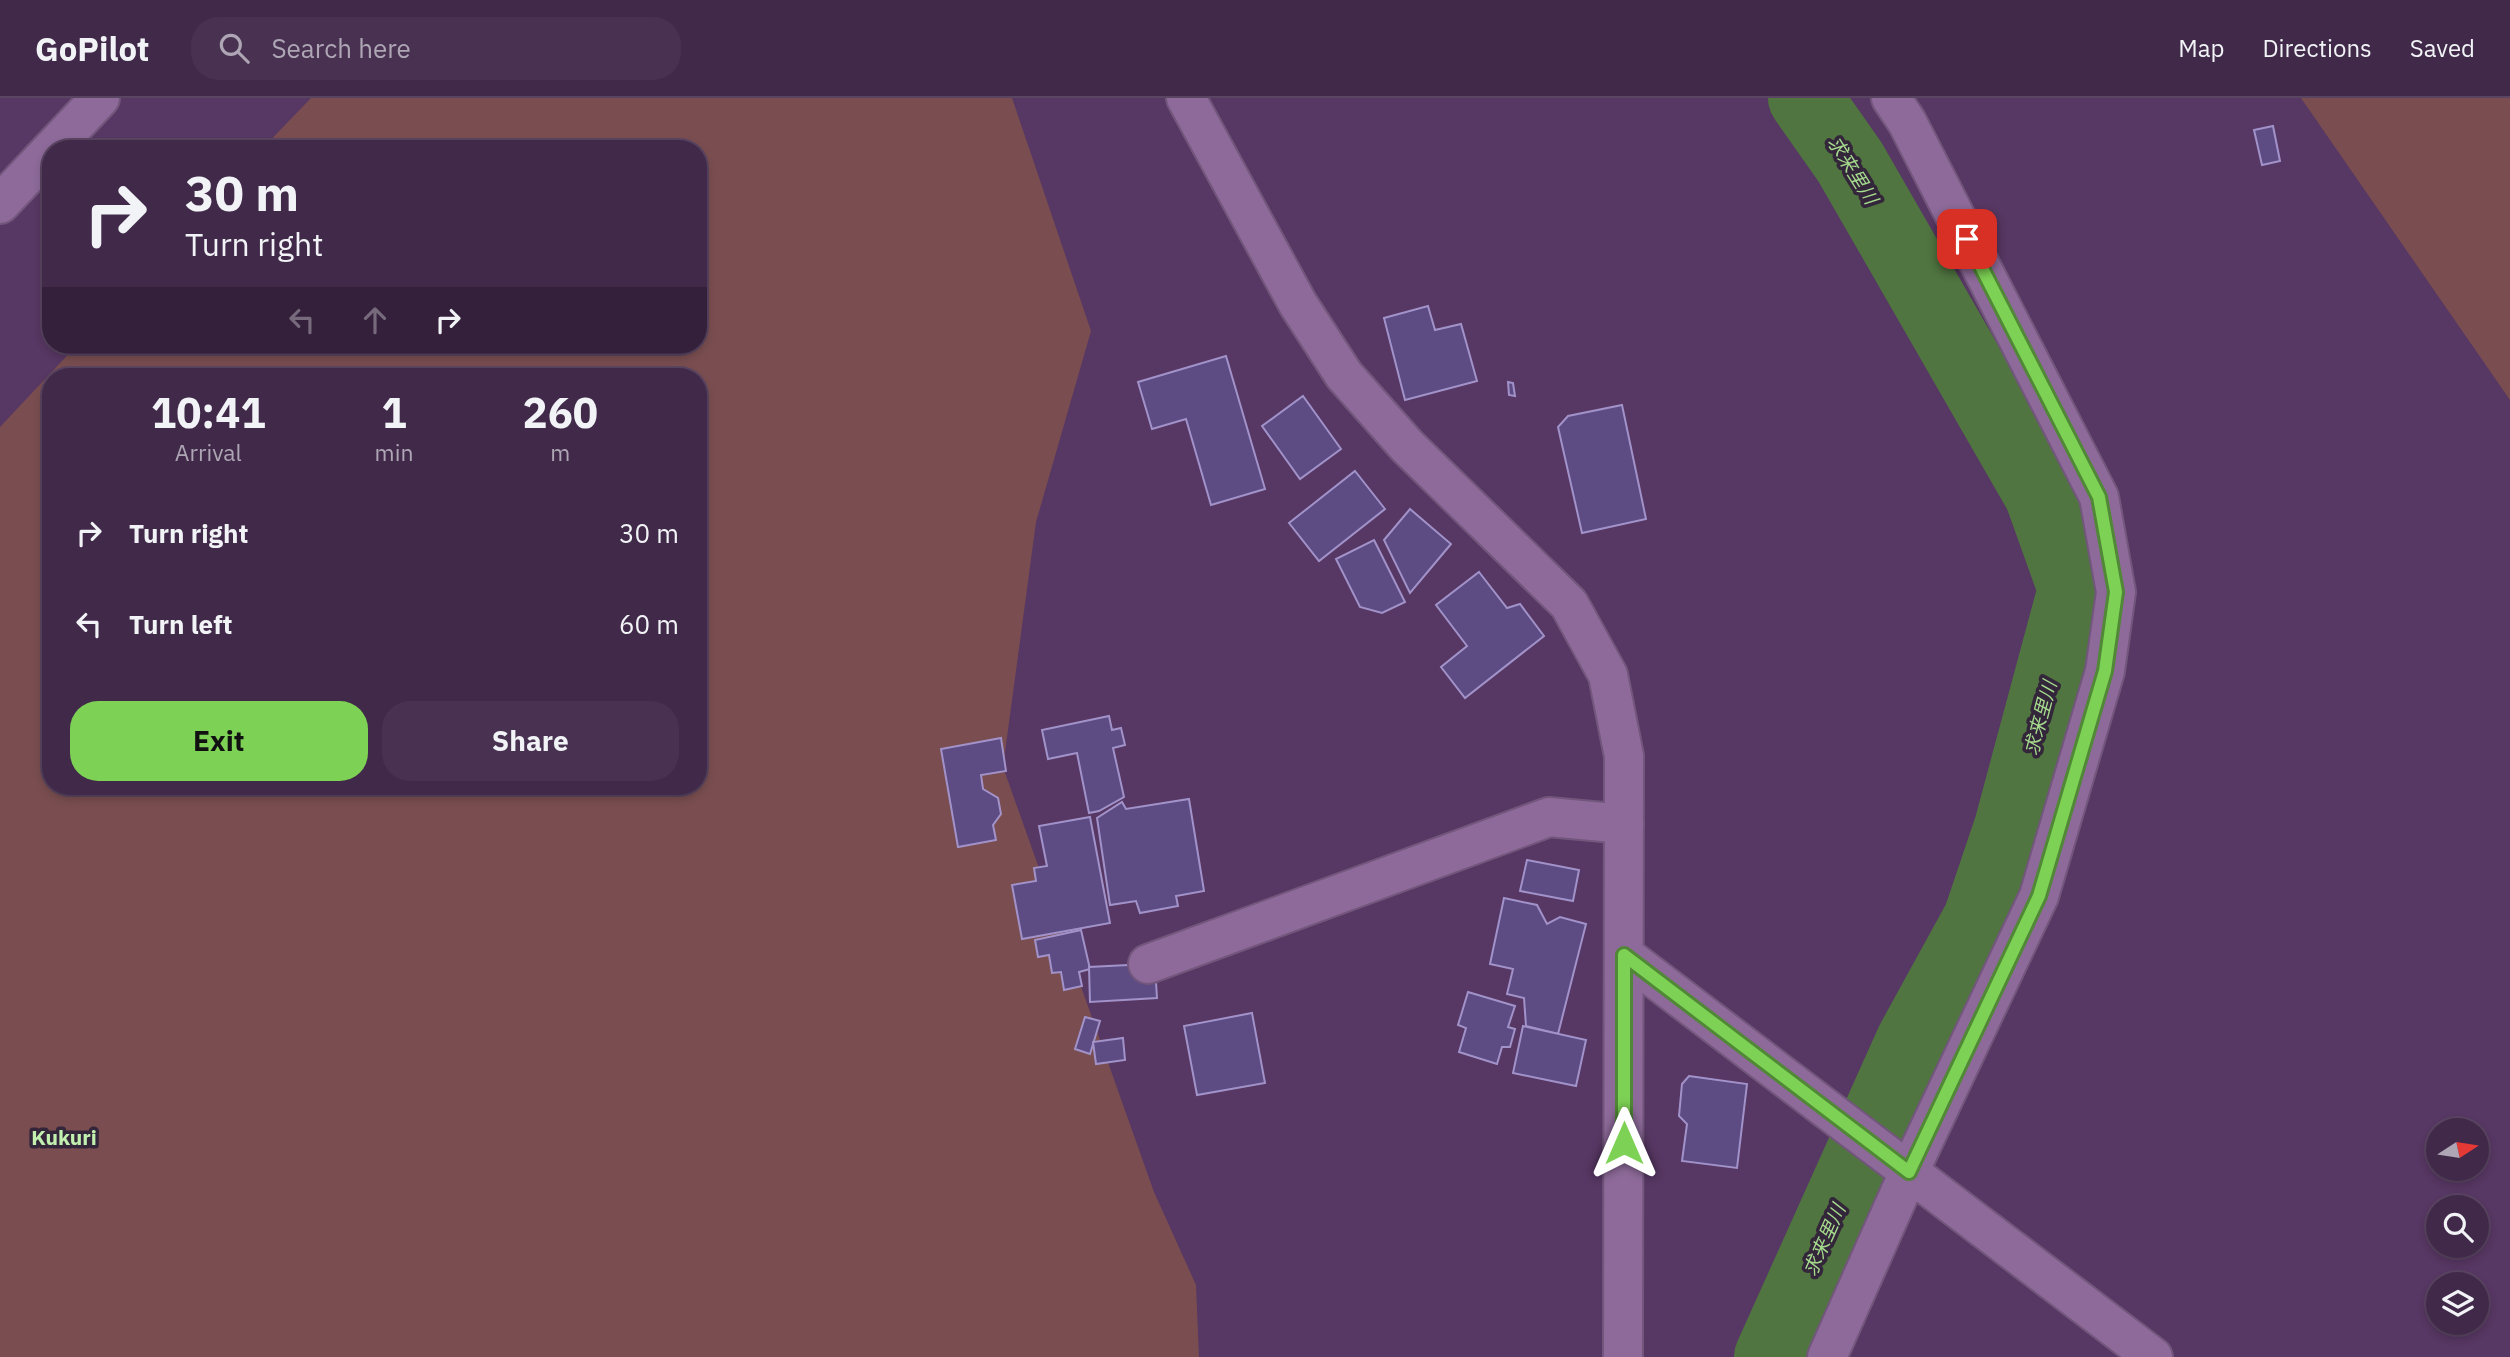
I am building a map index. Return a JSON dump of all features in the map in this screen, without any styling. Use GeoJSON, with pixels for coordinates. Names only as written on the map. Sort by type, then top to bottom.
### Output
{"type":"FeatureCollection","features":[{"type":"Feature","properties":{"kind":"street"},"geometry":{"type":"LineString","coordinates":[[60,140],[100,98]]}},
{"type":"Feature","properties":{"kind":"street"},"geometry":{"type":"LineString","coordinates":[[1186,98],[1298,304],[1344,375],[1407,446],[1569,604],[1608,675],[1624,756],[1623,1357]]}},
{"type":"Feature","properties":{"kind":"street"},"geometry":{"type":"LineString","coordinates":[[1827,1357],[1909,1172],[2039,896],[2105,671],[2116,592],[2099,497],[1913,134],[1891,98]]}},
{"type":"Feature","properties":{"kind":"street"},"geometry":{"type":"LineString","coordinates":[[0,204],[42,159]]}},
{"type":"Feature","properties":{"kind":"street"},"geometry":{"type":"LineString","coordinates":[[1148,964],[1549,817],[1624,824]]}},
{"type":"Feature","properties":{"kind":"street"},"geometry":{"type":"LineString","coordinates":[[1624,955],[2153,1357]]}},
{"type":"Feature","properties":{"kind":"shaded area"},"geometry":{"type":"Polygon","coordinates":[[[311,98],[1012,98],[1091,331],[1036,522],[1003,767],[1154,1192],[1196,1285],[1199,1357],[0,1357],[0,427],[42,382],[42,795],[707,795],[707,368],[55,368],[69,354],[707,354],[707,140],[271,140],[311,98]]]}},
{"type":"Feature","properties":{"kind":"shaded area"},"geometry":{"type":"Polygon","coordinates":[[[2301,98],[2510,98],[2510,400],[2301,98]]]}},
{"type":"Feature","properties":{"kind":"building"},"geometry":{"type":"Polygon","coordinates":[[[2273,126],[2280,161],[2262,165],[2254,130],[2273,126]]]}},
{"type":"Feature","properties":{"kind":"building"},"geometry":{"type":"Polygon","coordinates":[[[1428,306],[1435,330],[1461,324],[1477,381],[1405,400],[1384,318],[1428,306]]]}},
{"type":"Feature","properties":{"kind":"building"},"geometry":{"type":"Polygon","coordinates":[[[1226,356],[1265,489],[1211,505],[1186,419],[1152,429],[1138,382],[1226,356]]]}},
{"type":"Feature","properties":{"kind":"building"},"geometry":{"type":"Polygon","coordinates":[[[1508,382],[1513,383],[1515,396],[1509,395],[1508,382]]]}},
{"type":"Feature","properties":{"kind":"building"},"geometry":{"type":"Polygon","coordinates":[[[1303,396],[1341,449],[1300,479],[1262,426],[1303,396]]]}},
{"type":"Feature","properties":{"kind":"building"},"geometry":{"type":"Polygon","coordinates":[[[1622,405],[1646,519],[1582,533],[1558,427],[1568,416],[1622,405]]]}},
{"type":"Feature","properties":{"kind":"building"},"geometry":{"type":"Polygon","coordinates":[[[1355,471],[1385,509],[1319,561],[1289,523],[1355,471]]]}},
{"type":"Feature","properties":{"kind":"building"},"geometry":{"type":"Polygon","coordinates":[[[1410,509],[1451,544],[1410,593],[1384,540],[1410,509]]]}},
{"type":"Feature","properties":{"kind":"building"},"geometry":{"type":"Polygon","coordinates":[[[1374,540],[1405,602],[1382,613],[1360,607],[1336,559],[1374,540]]]}},
{"type":"Feature","properties":{"kind":"building"},"geometry":{"type":"Polygon","coordinates":[[[1479,572],[1507,608],[1520,604],[1544,636],[1465,698],[1441,667],[1467,646],[1436,605],[1479,572]]]}},
{"type":"Feature","properties":{"kind":"building"},"geometry":{"type":"Polygon","coordinates":[[[1109,716],[1112,730],[1121,728],[1125,745],[1113,748],[1124,797],[1099,811],[1089,813],[1077,753],[1048,759],[1042,730],[1109,716]]]}},
{"type":"Feature","properties":{"kind":"building"},"geometry":{"type":"Polygon","coordinates":[[[1001,738],[1006,771],[981,775],[983,789],[998,798],[1001,814],[993,825],[996,840],[958,847],[941,749],[1001,738]]]}},
{"type":"Feature","properties":{"kind":"building"},"geometry":{"type":"Polygon","coordinates":[[[1189,799],[1204,891],[1176,896],[1178,906],[1140,913],[1136,901],[1110,905],[1097,818],[1122,802],[1126,809],[1189,799]]]}},
{"type":"Feature","properties":{"kind":"building"},"geometry":{"type":"Polygon","coordinates":[[[1090,817],[1110,923],[1022,939],[1012,885],[1036,881],[1034,868],[1047,866],[1039,826],[1090,817]]]}},
{"type":"Feature","properties":{"kind":"building"},"geometry":{"type":"Polygon","coordinates":[[[1527,860],[1579,870],[1573,901],[1520,891],[1527,860]]]}},
{"type":"Feature","properties":{"kind":"building"},"geometry":{"type":"Polygon","coordinates":[[[1504,898],[1537,905],[1547,924],[1560,917],[1586,924],[1558,1034],[1526,1026],[1524,998],[1507,994],[1513,969],[1490,964],[1504,898]]]}},
{"type":"Feature","properties":{"kind":"building"},"geometry":{"type":"Polygon","coordinates":[[[1081,930],[1090,969],[1079,972],[1082,986],[1064,990],[1061,972],[1052,973],[1049,955],[1038,957],[1035,940],[1081,930]]]}},
{"type":"Feature","properties":{"kind":"building"},"geometry":{"type":"Polygon","coordinates":[[[1154,950],[1157,998],[1090,1002],[1089,967],[1148,964],[1154,950]]]}},
{"type":"Feature","properties":{"kind":"building"},"geometry":{"type":"Polygon","coordinates":[[[1468,992],[1515,1006],[1508,1027],[1515,1029],[1510,1047],[1502,1047],[1497,1064],[1459,1052],[1466,1028],[1458,1025],[1468,992]]]}},
{"type":"Feature","properties":{"kind":"building"},"geometry":{"type":"Polygon","coordinates":[[[1252,1013],[1265,1083],[1197,1095],[1184,1026],[1252,1013]]]}},
{"type":"Feature","properties":{"kind":"building"},"geometry":{"type":"Polygon","coordinates":[[[1085,1017],[1100,1021],[1090,1054],[1075,1049],[1085,1017]]]}},
{"type":"Feature","properties":{"kind":"building"},"geometry":{"type":"Polygon","coordinates":[[[1523,1026],[1586,1040],[1576,1086],[1513,1073],[1523,1026]]]}},
{"type":"Feature","properties":{"kind":"building"},"geometry":{"type":"Polygon","coordinates":[[[1123,1038],[1125,1060],[1096,1064],[1093,1042],[1123,1038]]]}},
{"type":"Feature","properties":{"kind":"building"},"geometry":{"type":"Polygon","coordinates":[[[1689,1076],[1747,1084],[1737,1168],[1682,1161],[1687,1124],[1679,1116],[1682,1084],[1689,1076]]]}},
{"type":"Feature","properties":{"kind":"waterway","name":"求来里川"},"geometry":{"type":"LineString","coordinates":[[1771,1357],[1913,1041],[1980,919],[2011,827],[2075,589],[2041,494],[1850,162],[1805,98]]}},
{"type":"Feature","properties":{"kind":"district","name":"Kukuri"},"geometry":{"type":"Point","coordinates":[64,1137]}},
{"type":"Feature","properties":{"kind":"route"},"geometry":{"type":"LineString","coordinates":[[1624,1143],[1624,955],[1909,1172],[2039,896],[2105,671],[2116,592],[2099,497],[1967,239]]}}]}
